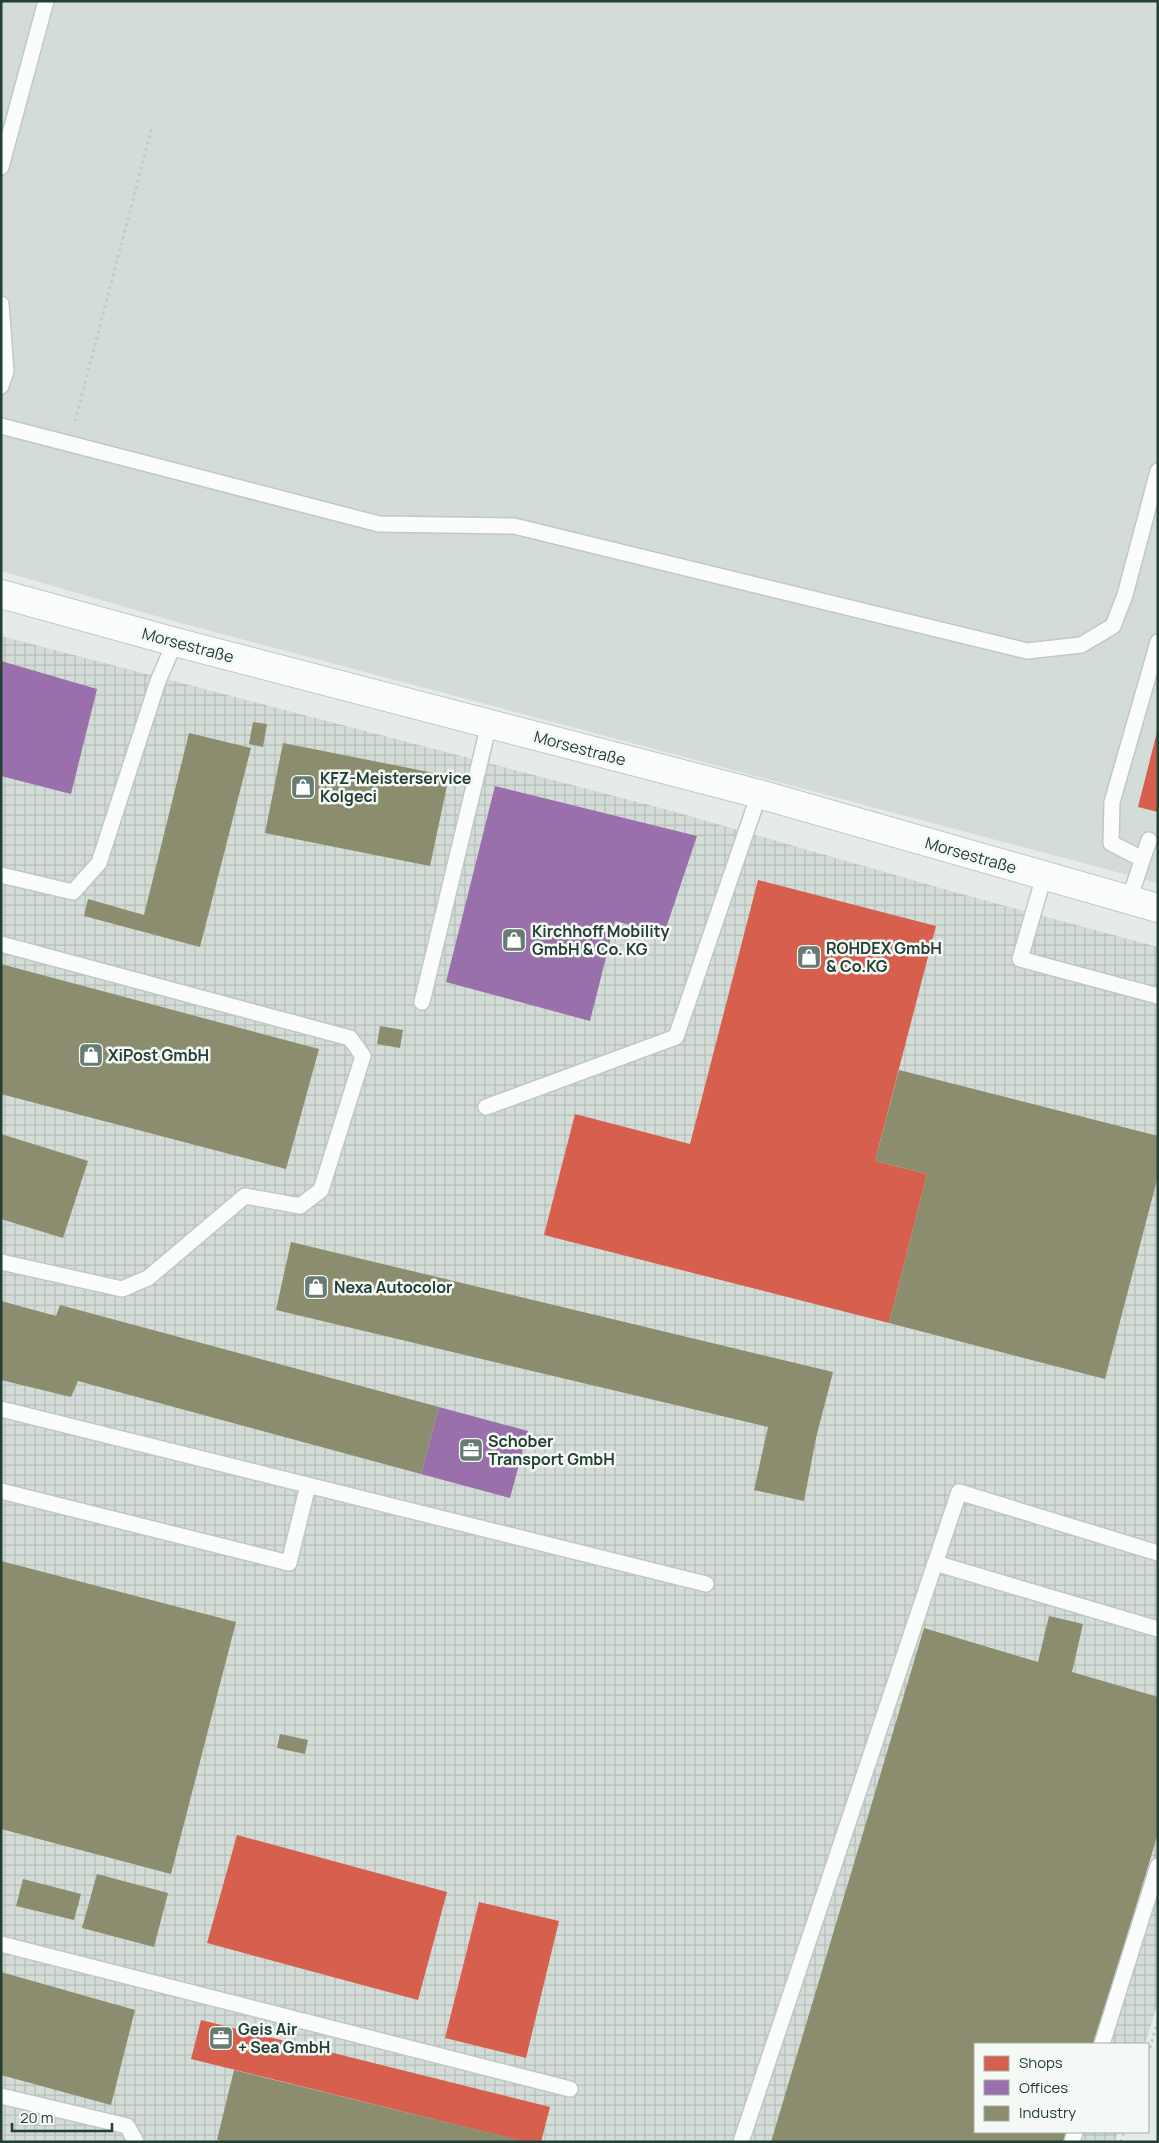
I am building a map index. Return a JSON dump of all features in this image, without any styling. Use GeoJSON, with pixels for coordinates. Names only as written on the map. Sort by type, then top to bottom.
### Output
{"type":"FeatureCollection","features":[{"type":"Feature","properties":{"kind":"street","name":"Morsestraße"},"geometry":{"type":"LineString","coordinates":[[1,594],[175,642],[759,794],[1158,908]]}},
{"type":"Feature","properties":{"kind":"lane"},"geometry":{"type":"LineString","coordinates":[[1,166],[46,1]]}},
{"type":"Feature","properties":{"kind":"lane"},"geometry":{"type":"LineString","coordinates":[[1,304],[6,371],[1,386]]}},
{"type":"Feature","properties":{"kind":"lane"},"geometry":{"type":"LineString","coordinates":[[1,426],[379,524],[514,526],[1027,651],[1082,645],[1113,626],[1126,595],[1158,471]]}},
{"type":"Feature","properties":{"kind":"lane"},"geometry":{"type":"LineString","coordinates":[[1,875],[72,892],[99,863],[158,682],[175,642]]}},
{"type":"Feature","properties":{"kind":"lane"},"geometry":{"type":"LineString","coordinates":[[1142,859],[1111,843],[1112,802],[1158,642]]}},
{"type":"Feature","properties":{"kind":"lane"},"geometry":{"type":"LineString","coordinates":[[422,1002],[489,724]]}},
{"type":"Feature","properties":{"kind":"lane"},"geometry":{"type":"LineString","coordinates":[[486,1107],[676,1037],[759,794]]}},
{"type":"Feature","properties":{"kind":"lane"},"geometry":{"type":"LineString","coordinates":[[1129,900],[1149,840]]}},
{"type":"Feature","properties":{"kind":"lane"},"geometry":{"type":"LineString","coordinates":[[1044,876],[1020,959],[1158,996]]}},
{"type":"Feature","properties":{"kind":"lane"},"geometry":{"type":"LineString","coordinates":[[1,944],[350,1038],[363,1056],[321,1190],[300,1206],[245,1196],[148,1278],[122,1289],[1,1262]]}},
{"type":"Feature","properties":{"kind":"lane"},"geometry":{"type":"LineString","coordinates":[[1,1409],[706,1584]]}},
{"type":"Feature","properties":{"kind":"lane"},"geometry":{"type":"LineString","coordinates":[[1,1491],[288,1563],[308,1485]]}},
{"type":"Feature","properties":{"kind":"lane"},"geometry":{"type":"LineString","coordinates":[[741,2142],[959,1492],[1158,1553]]}},
{"type":"Feature","properties":{"kind":"lane"},"geometry":{"type":"LineString","coordinates":[[935,1563],[1158,1629]]}},
{"type":"Feature","properties":{"kind":"lane"},"geometry":{"type":"LineString","coordinates":[[1102,2043],[1158,1866]]}},
{"type":"Feature","properties":{"kind":"lane"},"geometry":{"type":"LineString","coordinates":[[1,1944],[570,2089]]}},
{"type":"Feature","properties":{"kind":"lane"},"geometry":{"type":"LineString","coordinates":[[1,2096],[127,2126],[136,2142]]}},
{"type":"Feature","properties":{"kind":"path"},"geometry":{"type":"LineString","coordinates":[[69,444],[152,127]]}},
{"type":"Feature","properties":{"kind":"path"},"geometry":{"type":"LineString","coordinates":[[1149,2051],[1158,2021]]}},
{"type":"Feature","properties":{"kind":"shaded area"},"geometry":{"type":"Polygon","coordinates":[[[1,1],[1158,1],[1158,883],[177,622],[1,571],[1,1]]]}},
{"type":"Feature","properties":{"kind":"shaded area"},"geometry":{"type":"Polygon","coordinates":[[[1,636],[672,811],[947,890],[1158,947],[1158,2002],[1145,2043],[974,2043],[974,2133],[1118,2133],[1115,2142],[1,2142],[1,636]]]}},
{"type":"Feature","properties":{"kind":"building: Shops"},"geometry":{"type":"Polygon","coordinates":[[[1158,733],[1158,812],[1138,807],[1158,733]]]}},
{"type":"Feature","properties":{"kind":"building: Shops"},"geometry":{"type":"Polygon","coordinates":[[[758,880],[936,926],[875,1161],[927,1174],[889,1323],[544,1235],[575,1114],[690,1144],[758,880]]]}},
{"type":"Feature","properties":{"kind":"building: Shops"},"geometry":{"type":"Polygon","coordinates":[[[237,1835],[447,1892],[418,2000],[207,1943],[237,1835]]]}},
{"type":"Feature","properties":{"kind":"building: Shops"},"geometry":{"type":"Polygon","coordinates":[[[479,1902],[559,1921],[526,2058],[445,2038],[479,1902]]]}},
{"type":"Feature","properties":{"kind":"building: Shops"},"geometry":{"type":"Polygon","coordinates":[[[201,2020],[550,2107],[541,2142],[526,2142],[191,2059],[201,2020]]]}},
{"type":"Feature","properties":{"kind":"building: Offices"},"geometry":{"type":"Polygon","coordinates":[[[1,661],[97,689],[71,794],[1,776],[1,661]]]}},
{"type":"Feature","properties":{"kind":"building: Offices"},"geometry":{"type":"Polygon","coordinates":[[[495,786],[697,836],[664,934],[615,921],[590,1021],[446,982],[495,786]]]}},
{"type":"Feature","properties":{"kind":"building: Offices"},"geometry":{"type":"Polygon","coordinates":[[[439,1407],[528,1431],[510,1498],[421,1474],[439,1407]]]}},
{"type":"Feature","properties":{"kind":"building: Industry"},"geometry":{"type":"Polygon","coordinates":[[[253,722],[267,724],[263,747],[249,744],[253,722]]]}},
{"type":"Feature","properties":{"kind":"building: Industry"},"geometry":{"type":"Polygon","coordinates":[[[189,733],[251,748],[200,947],[84,916],[88,899],[144,915],[189,733]]]}},
{"type":"Feature","properties":{"kind":"building: Industry"},"geometry":{"type":"Polygon","coordinates":[[[283,743],[449,776],[430,866],[265,833],[283,743]]]}},
{"type":"Feature","properties":{"kind":"building: Industry"},"geometry":{"type":"Polygon","coordinates":[[[1,964],[319,1049],[286,1169],[1,1094],[1,964]]]}},
{"type":"Feature","properties":{"kind":"building: Industry"},"geometry":{"type":"Polygon","coordinates":[[[380,1026],[403,1030],[400,1048],[377,1044],[380,1026]]]}},
{"type":"Feature","properties":{"kind":"building: Industry"},"geometry":{"type":"Polygon","coordinates":[[[899,1070],[1158,1136],[1158,1176],[1105,1379],[889,1323],[927,1174],[875,1161],[899,1070]]]}},
{"type":"Feature","properties":{"kind":"building: Industry"},"geometry":{"type":"Polygon","coordinates":[[[1,1134],[88,1161],[63,1238],[1,1219],[1,1134]]]}},
{"type":"Feature","properties":{"kind":"building: Industry"},"geometry":{"type":"Polygon","coordinates":[[[291,1242],[833,1372],[816,1438],[804,1501],[754,1490],[768,1427],[276,1310],[291,1242]]]}},
{"type":"Feature","properties":{"kind":"building: Industry"},"geometry":{"type":"Polygon","coordinates":[[[1,1301],[56,1316],[60,1305],[439,1407],[421,1474],[78,1381],[71,1397],[1,1380],[1,1301]]]}},
{"type":"Feature","properties":{"kind":"building: Industry"},"geometry":{"type":"Polygon","coordinates":[[[1,1561],[236,1622],[171,1874],[1,1829],[1,1561]]]}},
{"type":"Feature","properties":{"kind":"building: Industry"},"geometry":{"type":"Polygon","coordinates":[[[1049,1616],[1083,1624],[1072,1672],[1158,1697],[1158,1833],[1095,2043],[974,2043],[974,2133],[1069,2133],[1066,2142],[771,2142],[924,1628],[1038,1662],[1049,1616]]]}},
{"type":"Feature","properties":{"kind":"building: Industry"},"geometry":{"type":"Polygon","coordinates":[[[280,1734],[308,1740],[305,1754],[277,1748],[280,1734]]]}},
{"type":"Feature","properties":{"kind":"building: Industry"},"geometry":{"type":"Polygon","coordinates":[[[97,1874],[168,1893],[154,1947],[82,1928],[97,1874]]]}},
{"type":"Feature","properties":{"kind":"building: Industry"},"geometry":{"type":"Polygon","coordinates":[[[23,1879],[81,1894],[74,1920],[16,1906],[23,1879]]]}},
{"type":"Feature","properties":{"kind":"building: Industry"},"geometry":{"type":"Polygon","coordinates":[[[1,1972],[135,2010],[111,2105],[1,2075],[1,1972]]]}},
{"type":"Feature","properties":{"kind":"building: Industry"},"geometry":{"type":"Polygon","coordinates":[[[234,2070],[523,2142],[225,2142],[217,2140],[234,2070]]]}},
{"type":"Feature","properties":{"kind":"place","name":"KFZ-Meisterservice Kolgeci"},"geometry":{"type":"Point","coordinates":[303,787]}},
{"type":"Feature","properties":{"kind":"place","name":"Kirchhoff Mobility GmbH & Co. KG"},"geometry":{"type":"Point","coordinates":[514,940]}},
{"type":"Feature","properties":{"kind":"place","name":"ROHDEX GmbH & Co.KG"},"geometry":{"type":"Point","coordinates":[809,957]}},
{"type":"Feature","properties":{"kind":"place","name":"XiPost GmbH"},"geometry":{"type":"Point","coordinates":[91,1055]}},
{"type":"Feature","properties":{"kind":"place","name":"Nexa Autocolor"},"geometry":{"type":"Point","coordinates":[316,1287]}},
{"type":"Feature","properties":{"kind":"place","name":"Schober Transport GmbH"},"geometry":{"type":"Point","coordinates":[471,1450]}},
{"type":"Feature","properties":{"kind":"place","name":"Geis Air + Sea GmbH"},"geometry":{"type":"Point","coordinates":[221,2038]}}]}
